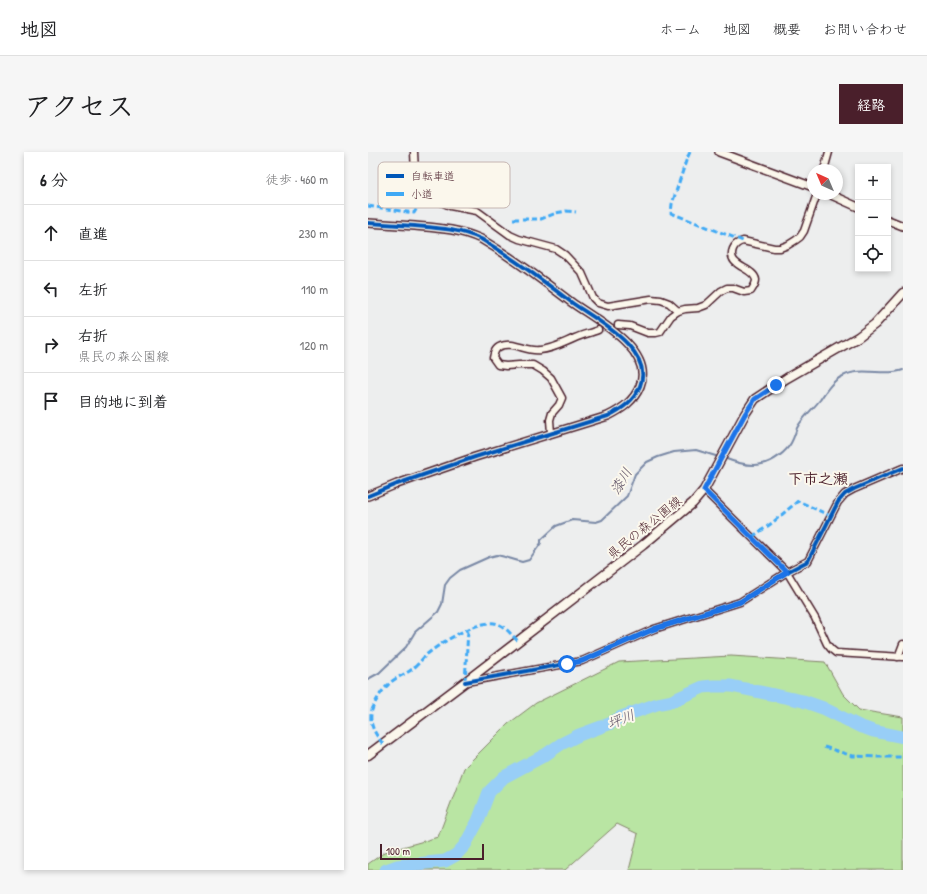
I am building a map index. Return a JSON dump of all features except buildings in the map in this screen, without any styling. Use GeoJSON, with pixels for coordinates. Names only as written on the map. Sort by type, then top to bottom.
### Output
{"type":"FeatureCollection","features":[{"type":"Feature","properties":{"kind":"main road","name":"県民の森公園線"},"geometry":{"type":"LineString","coordinates":[[368,755],[643,545],[693,503],[704,490],[729,442],[755,399],[787,378],[858,338],[875,324],[903,293]]}},
{"type":"Feature","properties":{"kind":"street"},"geometry":{"type":"LineString","coordinates":[[414,152],[414,162]]}},
{"type":"Feature","properties":{"kind":"street"},"geometry":{"type":"LineString","coordinates":[[719,152],[807,185]]}},
{"type":"Feature","properties":{"kind":"street"},"geometry":{"type":"LineString","coordinates":[[826,164],[829,152]]}},
{"type":"Feature","properties":{"kind":"street"},"geometry":{"type":"LineString","coordinates":[[618,325],[630,326],[648,333],[660,332],[671,316],[678,311],[698,308],[706,305],[721,291],[727,288],[734,288],[744,292],[751,291],[756,281],[755,277],[736,263],[732,253],[733,249],[739,242],[743,241],[774,248],[780,248],[788,245],[800,237],[804,231],[815,200]]}},
{"type":"Feature","properties":{"kind":"street"},"geometry":{"type":"LineString","coordinates":[[842,200],[855,206]]}},
{"type":"Feature","properties":{"kind":"street"},"geometry":{"type":"LineString","coordinates":[[460,208],[476,211],[510,235],[519,239],[556,249],[565,255],[582,273],[593,298],[598,303],[608,306],[651,299],[669,303],[678,311]]}},
{"type":"Feature","properties":{"kind":"street"},"geometry":{"type":"LineString","coordinates":[[891,221],[903,226]]}},
{"type":"Feature","properties":{"kind":"street"},"geometry":{"type":"LineString","coordinates":[[368,223],[453,229],[481,238],[543,280],[572,303],[622,338],[637,356],[643,373],[639,389],[628,404],[608,416],[404,481],[368,496]]}},
{"type":"Feature","properties":{"kind":"street"},"geometry":{"type":"LineString","coordinates":[[551,433],[550,420],[552,413],[559,405],[562,398],[551,378],[533,365],[498,365],[492,358],[494,351],[499,346],[510,344],[539,351],[556,347],[574,338],[598,330]]}},
{"type":"Feature","properties":{"kind":"street"},"geometry":{"type":"LineString","coordinates":[[464,682],[582,661],[654,629],[740,602],[787,572],[808,561],[838,502],[845,494],[903,468]]}},
{"type":"Feature","properties":{"kind":"street"},"geometry":{"type":"LineString","coordinates":[[704,490],[787,572],[815,618],[827,644],[836,653],[901,657],[903,644]]}},
{"type":"Feature","properties":{"kind":"green space"},"geometry":{"type":"Polygon","coordinates":[[[731,656],[825,662],[843,694],[859,710],[903,717],[903,870],[629,870],[638,834],[617,824],[565,870],[368,870],[368,864],[385,852],[438,837],[464,768],[508,724],[536,703],[619,662],[731,656]]]}},
{"type":"Feature","properties":{"kind":"waterway","name":"漆川"},"geometry":{"type":"LineString","coordinates":[[724,458],[753,465],[770,461],[786,450],[793,439],[797,428],[836,380],[850,373],[896,372],[903,370]]}},
{"type":"Feature","properties":{"kind":"waterway","name":"漆川"},"geometry":{"type":"LineString","coordinates":[[368,679],[379,673],[406,647],[415,632],[438,612],[442,604],[445,585],[450,578],[460,570],[497,555],[522,562],[529,560],[541,543],[541,540],[556,526],[572,520],[596,522],[602,520],[627,496],[635,474],[647,462],[658,457],[674,452],[696,450],[719,457]]}},
{"type":"Feature","properties":{"kind":"waterway","name":"坪川"},"geometry":{"type":"LineString","coordinates":[[386,870],[397,866],[445,861],[456,855],[465,845],[478,821],[489,792],[504,777],[579,735],[609,724],[621,717],[657,704],[672,701],[703,687],[731,686],[803,701],[823,708],[861,727],[903,737]]}},
{"type":"Feature","properties":{"kind":"tunnel"},"geometry":{"type":"LineString","coordinates":[[598,330],[618,325]]}},
{"type":"Feature","properties":{"kind":"marked path"},"geometry":{"type":"LineString","coordinates":[[690,152],[672,204],[671,213],[743,241]]}},
{"type":"Feature","properties":{"kind":"marked path"},"geometry":{"type":"LineString","coordinates":[[368,206],[378,208]]}},
{"type":"Feature","properties":{"kind":"marked path"},"geometry":{"type":"LineString","coordinates":[[381,208],[414,213],[417,208]]}},
{"type":"Feature","properties":{"kind":"marked path"},"geometry":{"type":"LineString","coordinates":[[513,219],[541,219],[556,213],[566,211],[576,212]]}},
{"type":"Feature","properties":{"kind":"marked path"},"geometry":{"type":"LineString","coordinates":[[752,537],[772,523],[798,501],[831,516]]}},
{"type":"Feature","properties":{"kind":"marked path"},"geometry":{"type":"LineString","coordinates":[[383,744],[375,732],[371,719],[372,710],[377,700],[383,690],[390,683],[417,665],[432,650],[458,634],[486,623],[501,625],[518,641]]}},
{"type":"Feature","properties":{"kind":"marked path"},"geometry":{"type":"LineString","coordinates":[[465,682],[468,630]]}},
{"type":"Feature","properties":{"kind":"marked path"},"geometry":{"type":"LineString","coordinates":[[824,747],[853,756],[903,757]]}},
{"type":"Feature","properties":{"kind":"cycle path"},"geometry":{"type":"LineString","coordinates":[[368,223],[432,227],[465,233],[481,239],[527,269],[620,336],[639,360],[642,372],[640,386],[631,400],[608,416],[475,457],[397,484],[368,496]]}},
{"type":"Feature","properties":{"kind":"cycle path"},"geometry":{"type":"LineString","coordinates":[[465,682],[582,661],[654,629],[740,602],[787,572],[808,561],[838,502],[845,494],[903,468]]}},
{"type":"Feature","properties":{"kind":"district","name":"下市之瀬"},"geometry":{"type":"Point","coordinates":[818,479]}},
{"type":"Feature","properties":{"kind":"route"},"geometry":{"type":"LineString","coordinates":[[567,664],[582,661],[654,629],[740,602],[787,572],[704,490],[745,414],[755,399],[776,385]]}}]}
